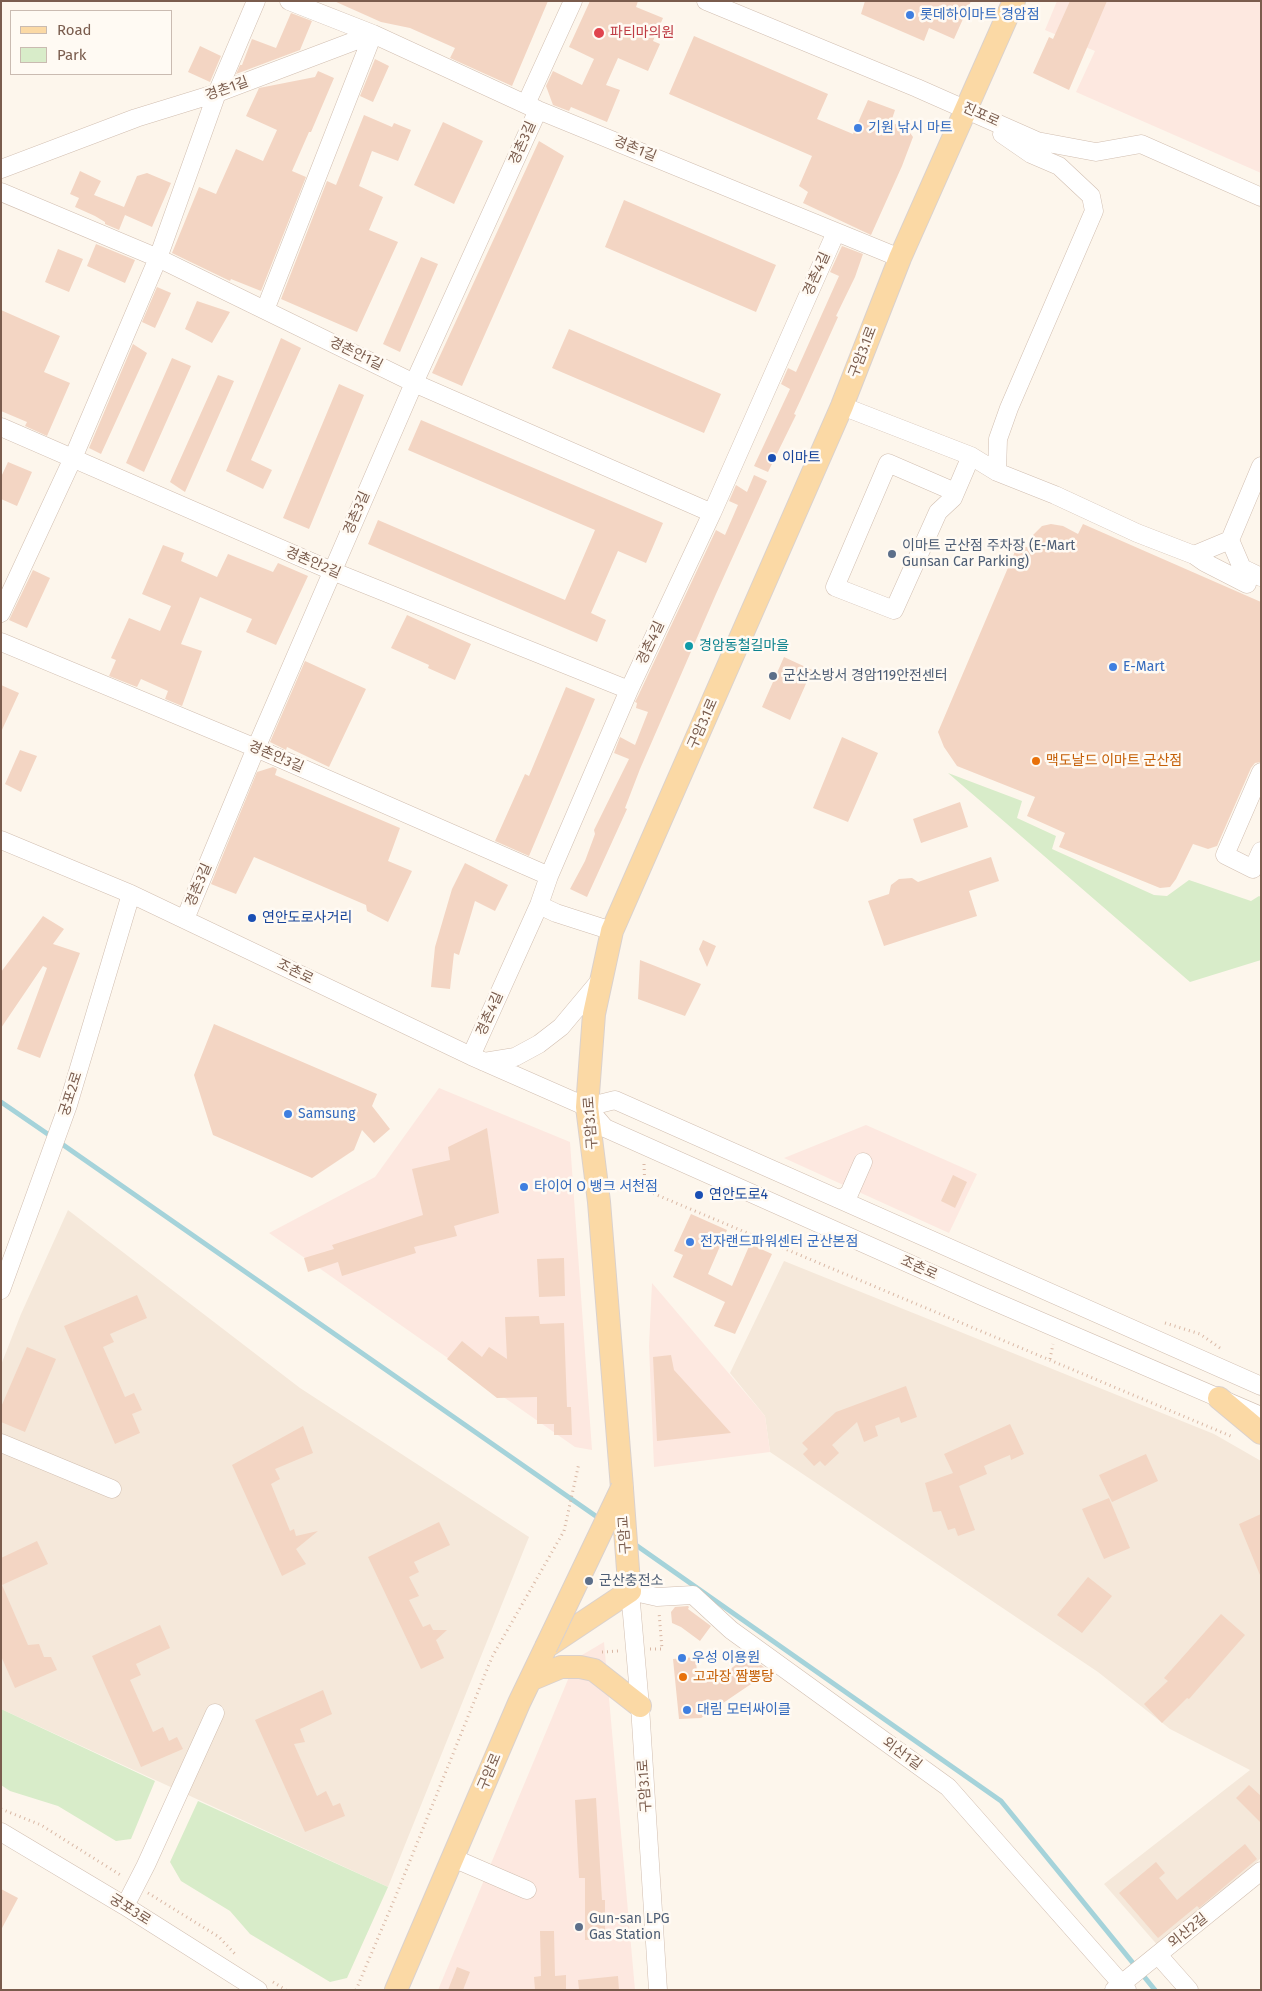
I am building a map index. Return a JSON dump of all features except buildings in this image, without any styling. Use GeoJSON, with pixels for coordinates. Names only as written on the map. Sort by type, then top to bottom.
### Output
{"type":"FeatureCollection","features":[{"type":"Feature","properties":{"kind":"main road","name":"구암3.1로"},"geometry":{"type":"LineString","coordinates":[[622,1488],[599,1202],[587,1107],[594,1014],[612,931],[842,406],[900,258],[1014,1]]}},
{"type":"Feature","properties":{"kind":"main road"},"geometry":{"type":"LineString","coordinates":[[1219,1398],[1261,1433]]}},
{"type":"Feature","properties":{"kind":"main road","name":"구암교"},"geometry":{"type":"LineString","coordinates":[[622,1488],[629,1587]]}},
{"type":"Feature","properties":{"kind":"main road","name":"구암로"},"geometry":{"type":"LineString","coordinates":[[396,1990],[530,1680],[622,1488]]}},
{"type":"Feature","properties":{"kind":"main road"},"geometry":{"type":"LineString","coordinates":[[546,1647],[629,1587]]}},
{"type":"Feature","properties":{"kind":"main road"},"geometry":{"type":"LineString","coordinates":[[530,1680],[561,1667],[580,1667],[594,1670],[640,1706]]}},
{"type":"Feature","properties":{"kind":"street"},"geometry":{"type":"LineString","coordinates":[[1,613],[73,458],[158,258],[218,93],[256,1]]}},
{"type":"Feature","properties":{"kind":"street","name":"경촌1길"},"geometry":{"type":"LineString","coordinates":[[289,1],[373,34],[532,107],[900,258]]}},
{"type":"Feature","properties":{"kind":"street","name":"경촌3길"},"geometry":{"type":"LineString","coordinates":[[185,919],[256,748],[532,107],[573,1]]}},
{"type":"Feature","properties":{"kind":"street","name":"진포로"},"geometry":{"type":"LineString","coordinates":[[706,1],[966,109],[1037,141],[1096,152],[1141,144],[1261,197]]}},
{"type":"Feature","properties":{"kind":"street"},"geometry":{"type":"LineString","coordinates":[[265,310],[373,34]]}},
{"type":"Feature","properties":{"kind":"street","name":"경촌1길"},"geometry":{"type":"LineString","coordinates":[[1,169],[136,118],[218,93],[373,34]]}},
{"type":"Feature","properties":{"kind":"street"},"geometry":{"type":"LineString","coordinates":[[966,109],[1031,154],[1059,166],[1091,196],[1094,211],[1009,408],[998,439],[997,472]]}},
{"type":"Feature","properties":{"kind":"street","name":"경촌안1길"},"geometry":{"type":"LineString","coordinates":[[1,192],[158,258],[414,383],[712,513]]}},
{"type":"Feature","properties":{"kind":"street","name":"경촌4길"},"geometry":{"type":"LineString","coordinates":[[477,1059],[549,876],[629,690],[712,513],[836,232]]}},
{"type":"Feature","properties":{"kind":"street"},"geometry":{"type":"LineString","coordinates":[[842,406],[971,456],[997,472],[1137,533],[1194,555],[1204,562],[1254,581]]}},
{"type":"Feature","properties":{"kind":"street","name":"경촌안2길"},"geometry":{"type":"LineString","coordinates":[[1,428],[332,571],[629,690]]}},
{"type":"Feature","properties":{"kind":"street"},"geometry":{"type":"LineString","coordinates":[[955,492],[888,464],[835,587],[894,610],[938,512],[953,498],[971,456]]}},
{"type":"Feature","properties":{"kind":"street"},"geometry":{"type":"LineString","coordinates":[[1194,555],[1230,540],[1261,466]]}},
{"type":"Feature","properties":{"kind":"street"},"geometry":{"type":"LineString","coordinates":[[1230,540],[1242,568],[1254,581]]}},
{"type":"Feature","properties":{"kind":"street","name":"경촌안3길"},"geometry":{"type":"LineString","coordinates":[[1,642],[256,748],[549,876]]}},
{"type":"Feature","properties":{"kind":"street"},"geometry":{"type":"LineString","coordinates":[[1261,772],[1225,855],[1253,869],[1261,850]]}},
{"type":"Feature","properties":{"kind":"street","name":"조촌로"},"geometry":{"type":"LineString","coordinates":[[1,840],[131,894],[477,1059],[587,1107],[605,1128],[984,1297],[1261,1416]]}},
{"type":"Feature","properties":{"kind":"street","name":"궁포2로"},"geometry":{"type":"LineString","coordinates":[[1,1290],[68,1105],[131,894]]}},
{"type":"Feature","properties":{"kind":"street"},"geometry":{"type":"LineString","coordinates":[[539,905],[556,913],[612,931]]}},
{"type":"Feature","properties":{"kind":"street"},"geometry":{"type":"LineString","coordinates":[[477,1059],[515,1057],[538,1044],[561,1027],[602,978]]}},
{"type":"Feature","properties":{"kind":"street"},"geometry":{"type":"LineString","coordinates":[[587,1107],[615,1100],[1261,1386]]}},
{"type":"Feature","properties":{"kind":"street"},"geometry":{"type":"LineString","coordinates":[[840,1199],[849,1194],[863,1162]]}},
{"type":"Feature","properties":{"kind":"street"},"geometry":{"type":"LineString","coordinates":[[1,1443],[112,1489]]}},
{"type":"Feature","properties":{"kind":"street","name":"외산1길"},"geometry":{"type":"LineString","coordinates":[[629,1587],[657,1597],[694,1595],[731,1630],[948,1787],[1123,1985]]}},
{"type":"Feature","properties":{"kind":"street","name":"구암3.1로"},"geometry":{"type":"LineString","coordinates":[[629,1587],[640,1706],[658,1990]]}},
{"type":"Feature","properties":{"kind":"street"},"geometry":{"type":"LineString","coordinates":[[125,1906],[146,1865],[215,1713]]}},
{"type":"Feature","properties":{"kind":"street","name":"궁포3로"},"geometry":{"type":"LineString","coordinates":[[1,1832],[125,1906],[258,1990]]}},
{"type":"Feature","properties":{"kind":"street"},"geometry":{"type":"LineString","coordinates":[[453,1858],[526,1890]]}},
{"type":"Feature","properties":{"kind":"street","name":"외산2길"},"geometry":{"type":"LineString","coordinates":[[1123,1985],[1261,1872]]}},
{"type":"Feature","properties":{"kind":"street"},"geometry":{"type":"LineString","coordinates":[[1153,1959],[1189,1990]]}},
{"type":"Feature","properties":{"kind":"path"},"geometry":{"type":"LineString","coordinates":[[645,1190],[1238,1440]]}},
{"type":"Feature","properties":{"kind":"path"},"geometry":{"type":"LineString","coordinates":[[356,1990],[492,1657],[564,1531],[579,1463]]}},
{"type":"Feature","properties":{"kind":"path"},"geometry":{"type":"LineString","coordinates":[[657,1597],[662,1649]]}},
{"type":"Feature","properties":{"kind":"shaded area"},"geometry":{"type":"Polygon","coordinates":[[[1057,1],[1261,1],[1261,173],[1076,92],[1095,51],[1045,30],[1057,1]]]}},
{"type":"Feature","properties":{"kind":"shaded area"},"geometry":{"type":"Polygon","coordinates":[[[439,1088],[570,1142],[592,1450],[575,1447],[269,1233],[375,1177],[439,1088]]]}},
{"type":"Feature","properties":{"kind":"shaded area"},"geometry":{"type":"Polygon","coordinates":[[[866,1125],[977,1174],[949,1233],[784,1158],[866,1125]]]}},
{"type":"Feature","properties":{"kind":"shaded area"},"geometry":{"type":"Polygon","coordinates":[[[68,1210],[300,1388],[529,1537],[388,1887],[1,1709],[1,1365],[21,1314],[68,1210]]]}},
{"type":"Feature","properties":{"kind":"shaded area"},"geometry":{"type":"Polygon","coordinates":[[[784,1261],[1214,1434],[1261,1461],[1261,1858],[1160,1948],[1104,1884],[1250,1770],[1170,1729],[1098,1672],[770,1452],[765,1416],[730,1373],[784,1261]]]}},
{"type":"Feature","properties":{"kind":"shaded area"},"geometry":{"type":"Polygon","coordinates":[[[652,1283],[765,1416],[770,1452],[654,1467],[649,1346],[652,1283]]]}},
{"type":"Feature","properties":{"kind":"shaded area"},"geometry":{"type":"Polygon","coordinates":[[[604,1642],[635,1990],[438,1990],[577,1658],[604,1642]]]}},
{"type":"Feature","properties":{"kind":"green space"},"geometry":{"type":"Polygon","coordinates":[[[948,773],[1022,801],[1017,818],[1056,836],[1052,849],[1154,895],[1167,896],[1189,880],[1251,901],[1259,896],[1261,897],[1261,960],[1190,982],[948,773]]]}},
{"type":"Feature","properties":{"kind":"green space"},"geometry":{"type":"Polygon","coordinates":[[[1,1709],[155,1781],[131,1839],[116,1841],[58,1806],[10,1791],[1,1785],[1,1709]]]}},
{"type":"Feature","properties":{"kind":"green space"},"geometry":{"type":"Polygon","coordinates":[[[198,1801],[388,1887],[347,1978],[330,1982],[250,1934],[230,1911],[181,1881],[170,1862],[198,1801]]]}},
{"type":"Feature","properties":{"kind":"waterway"},"geometry":{"type":"LineString","coordinates":[[1,1102],[52,1137]]}},
{"type":"Feature","properties":{"kind":"waterway"},"geometry":{"type":"LineString","coordinates":[[59,1142],[600,1519]]}},
{"type":"Feature","properties":{"kind":"waterway"},"geometry":{"type":"LineString","coordinates":[[633,1543],[1001,1801],[1155,1990]]}},
{"type":"Feature","properties":{"kind":"place","name":"롯데하이마트 경암점"},"geometry":{"type":"Point","coordinates":[910,15]}},
{"type":"Feature","properties":{"kind":"place","name":"파티마의원"},"geometry":{"type":"Point","coordinates":[599,33]}},
{"type":"Feature","properties":{"kind":"place","name":"기원 낚시 마트"},"geometry":{"type":"Point","coordinates":[858,128]}},
{"type":"Feature","properties":{"kind":"place","name":"이마트"},"geometry":{"type":"Point","coordinates":[772,458]}},
{"type":"Feature","properties":{"kind":"place","name":"이마트 군산점 주차장 (E-Mart Gunsan Car Parking)"},"geometry":{"type":"Point","coordinates":[892,554]}},
{"type":"Feature","properties":{"kind":"place","name":"경암동철길마을"},"geometry":{"type":"Point","coordinates":[689,646]}},
{"type":"Feature","properties":{"kind":"place","name":"E-Mart"},"geometry":{"type":"Point","coordinates":[1113,667]}},
{"type":"Feature","properties":{"kind":"place","name":"군산소방서 경암119안전센터"},"geometry":{"type":"Point","coordinates":[773,676]}},
{"type":"Feature","properties":{"kind":"place","name":"맥도날드 이마트 군산점"},"geometry":{"type":"Point","coordinates":[1036,761]}},
{"type":"Feature","properties":{"kind":"place","name":"연안도로사거리"},"geometry":{"type":"Point","coordinates":[252,918]}},
{"type":"Feature","properties":{"kind":"place","name":"Samsung"},"geometry":{"type":"Point","coordinates":[288,1114]}},
{"type":"Feature","properties":{"kind":"place","name":"타이어 O 뱅크 서천점"},"geometry":{"type":"Point","coordinates":[524,1187]}},
{"type":"Feature","properties":{"kind":"place","name":"연안도로4"},"geometry":{"type":"Point","coordinates":[699,1195]}},
{"type":"Feature","properties":{"kind":"place","name":"전자랜드파워센터 군산본점"},"geometry":{"type":"Point","coordinates":[690,1242]}},
{"type":"Feature","properties":{"kind":"place","name":"군산충전소"},"geometry":{"type":"Point","coordinates":[589,1581]}},
{"type":"Feature","properties":{"kind":"place","name":"우성 이용원"},"geometry":{"type":"Point","coordinates":[682,1658]}},
{"type":"Feature","properties":{"kind":"place","name":"고과장 짬뽕탕"},"geometry":{"type":"Point","coordinates":[683,1677]}},
{"type":"Feature","properties":{"kind":"place","name":"대림 모터싸이클"},"geometry":{"type":"Point","coordinates":[687,1710]}},
{"type":"Feature","properties":{"kind":"place","name":"Gun-san LPG Gas Station"},"geometry":{"type":"Point","coordinates":[579,1927]}}]}
